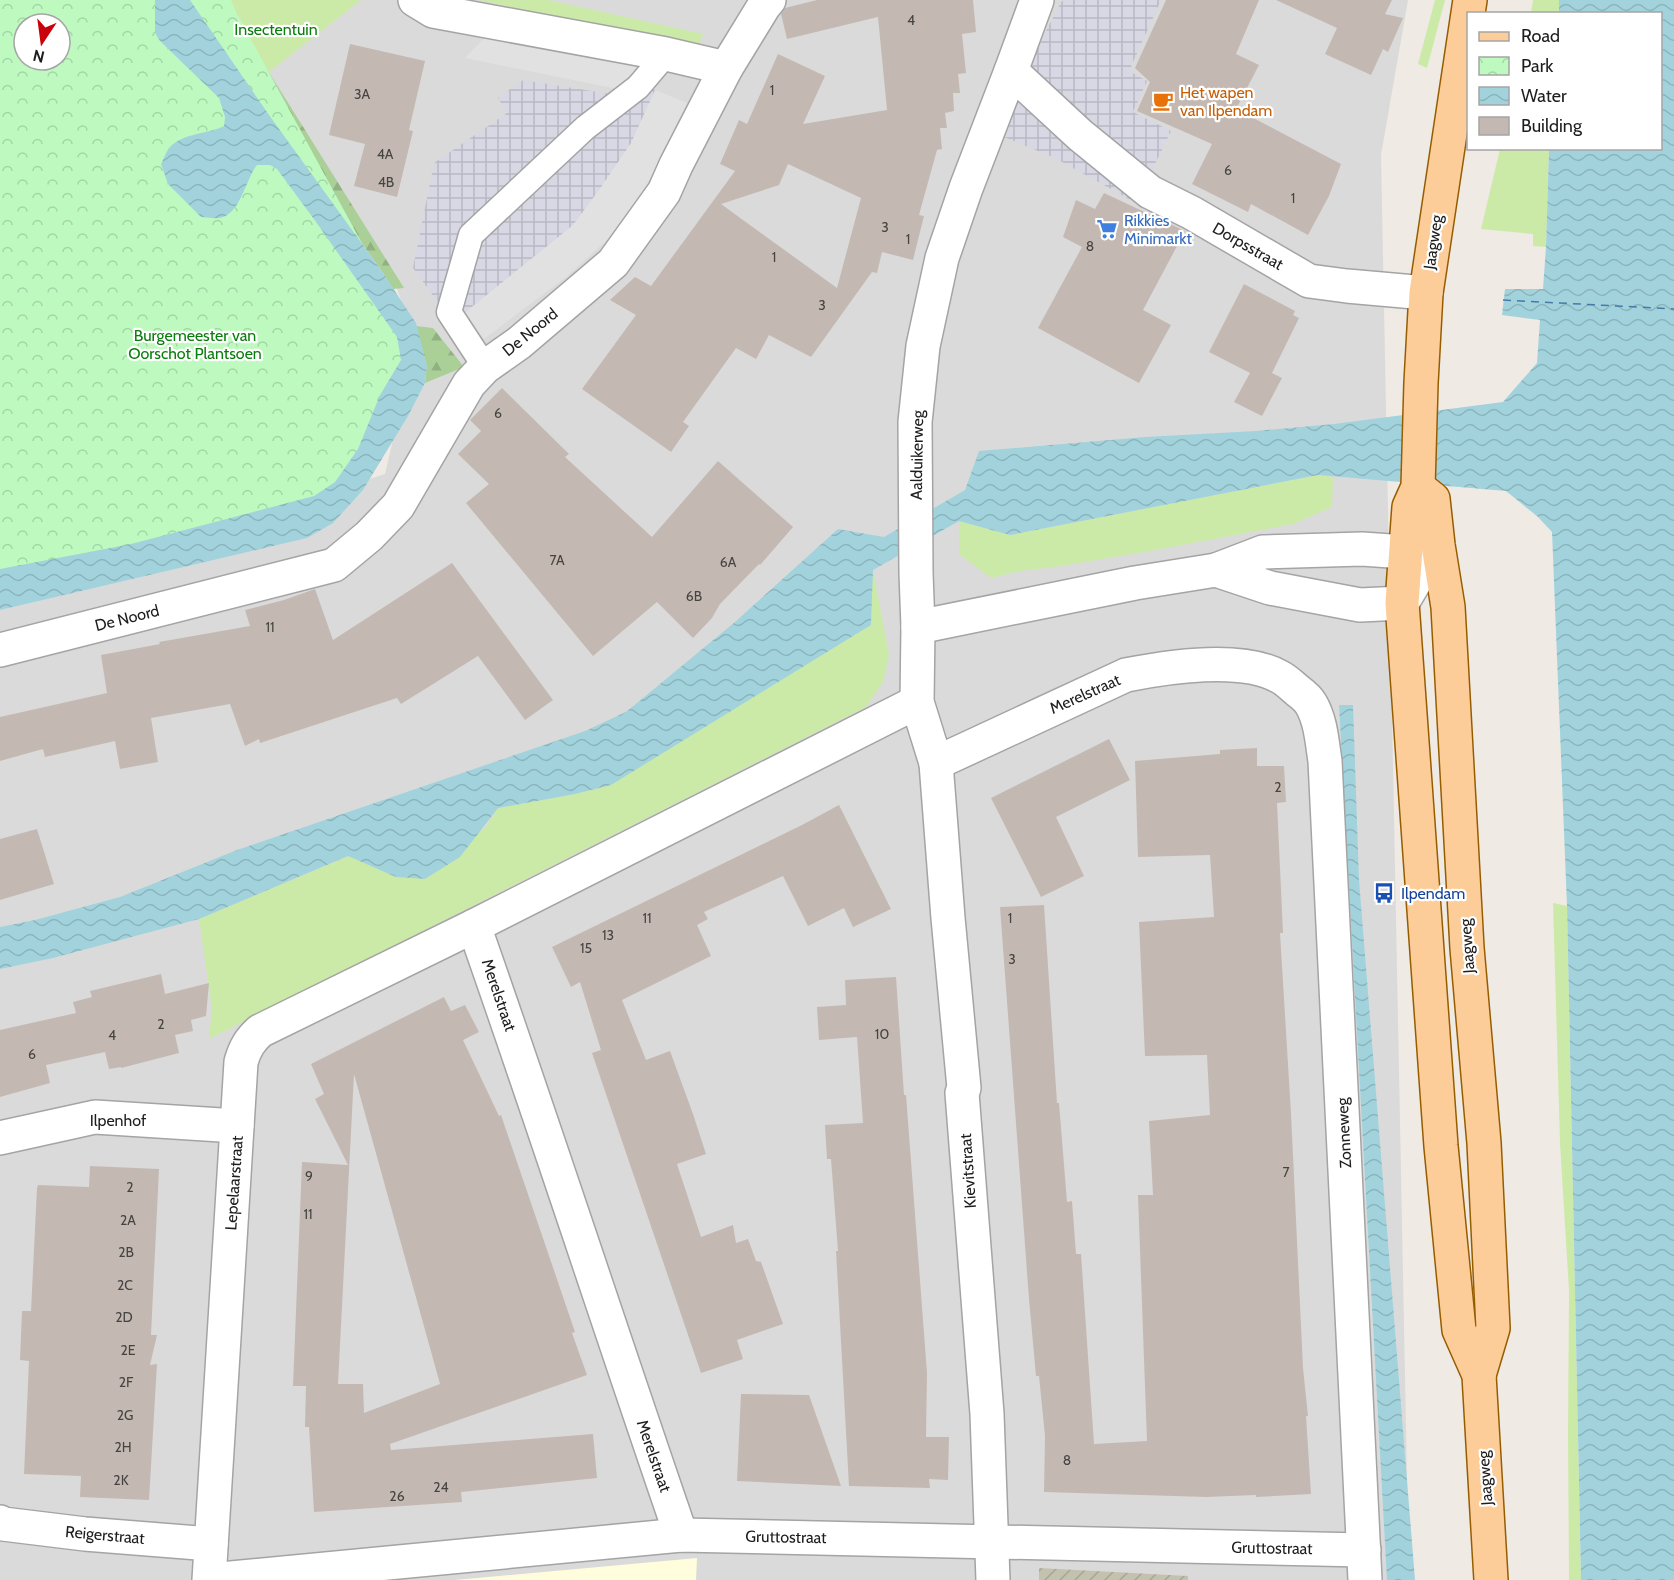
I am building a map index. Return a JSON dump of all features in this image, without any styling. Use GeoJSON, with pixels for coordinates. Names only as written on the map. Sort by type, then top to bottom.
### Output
{"type":"FeatureCollection","features":[{"type":"Feature","properties":{"kind":"main road","name":"Jaagweg"},"geometry":{"type":"LineString","coordinates":[[1467,20],[1426,292],[1418,487],[1409,507],[1402,603],[1443,1168],[1459,1329],[1479,1375]]}},
{"type":"Feature","properties":{"kind":"main road","name":"Jaagweg"},"geometry":{"type":"LineString","coordinates":[[1418,487],[1433,499],[1448,607],[1467,948],[1485,1155],[1493,1328],[1479,1375],[1491,1580]]}},
{"type":"Feature","properties":{"kind":"street"},"geometry":{"type":"LineString","coordinates":[[415,0],[434,11],[666,54],[726,68]]}},
{"type":"Feature","properties":{"kind":"street","name":"De Noord"},"geometry":{"type":"LineString","coordinates":[[0,650],[334,565],[369,536],[398,506],[469,384],[485,367],[519,343],[613,263],[664,192],[726,68],[769,0]]}},
{"type":"Feature","properties":{"kind":"street","name":"Aalduikerweg"},"geometry":{"type":"LineString","coordinates":[[918,627],[915,422],[923,346],[942,258],[1037,0]]}},
{"type":"Feature","properties":{"kind":"street"},"geometry":{"type":"LineString","coordinates":[[485,367],[448,312],[471,235],[585,128],[638,87],[666,54]]}},
{"type":"Feature","properties":{"kind":"street","name":"Dorpsstraat"},"geometry":{"type":"LineString","coordinates":[[1011,71],[1080,135],[1150,192],[1192,213],[1309,280],[1347,286],[1426,292]]}},
{"type":"Feature","properties":{"kind":"street"},"geometry":{"type":"LineString","coordinates":[[936,763],[917,702],[918,627],[1136,583],[1216,570],[1263,552],[1362,549],[1405,552],[1438,545]]}},
{"type":"Feature","properties":{"kind":"street"},"geometry":{"type":"LineString","coordinates":[[1216,570],[1270,588],[1360,605],[1402,603],[1438,545]]}},
{"type":"Feature","properties":{"kind":"street","name":"Merelstraat"},"geometry":{"type":"LineString","coordinates":[[936,763],[1126,675],[1173,667],[1236,666],[1259,669],[1278,676],[1301,693]]}},
{"type":"Feature","properties":{"kind":"street","name":"Zonneweg"},"geometry":{"type":"LineString","coordinates":[[1301,693],[1310,702],[1317,718],[1325,761],[1364,1565]]}},
{"type":"Feature","properties":{"kind":"street"},"geometry":{"type":"LineString","coordinates":[[474,926],[917,702]]}},
{"type":"Feature","properties":{"kind":"street","name":"Kievitstraat"},"geometry":{"type":"LineString","coordinates":[[936,763],[964,1088],[963,1105],[987,1414],[993,1580]]}},
{"type":"Feature","properties":{"kind":"street","name":"Merelstraat"},"geometry":{"type":"LineString","coordinates":[[474,926],[523,1064],[681,1535]]}},
{"type":"Feature","properties":{"kind":"street","name":"Lepelaarstraat"},"geometry":{"type":"LineString","coordinates":[[209,1580],[241,1062],[250,1041],[261,1031],[474,926]]}},
{"type":"Feature","properties":{"kind":"street","name":"Ilpenhof"},"geometry":{"type":"LineString","coordinates":[[0,1138],[95,1117],[237,1126]]}},
{"type":"Feature","properties":{"kind":"street","name":"Reigerstraat"},"geometry":{"type":"LineString","coordinates":[[0,1522],[85,1534],[211,1544]]}},
{"type":"Feature","properties":{"kind":"street","name":"Gruttostraat"},"geometry":{"type":"LineString","coordinates":[[209,1580],[681,1535],[992,1541],[1364,1565]]}},
{"type":"Feature","properties":{"kind":"shaded area"},"geometry":{"type":"Polygon","coordinates":[[[221,0],[1408,0],[1381,155],[1409,1580],[0,1580],[0,598],[385,474],[415,344],[397,288],[221,0]]]}},
{"type":"Feature","properties":{"kind":"shaded area"},"geometry":{"type":"Polygon","coordinates":[[[1064,0],[1161,0],[1129,71],[1147,81],[1133,112],[1171,131],[1136,203],[1055,158],[999,135],[1042,39],[1064,0]]]}},
{"type":"Feature","properties":{"kind":"shaded area"},"geometry":{"type":"Polygon","coordinates":[[[489,33],[642,63],[617,89],[465,58],[489,33]]]}},
{"type":"Feature","properties":{"kind":"shaded area"},"geometry":{"type":"Polygon","coordinates":[[[523,80],[617,95],[638,87],[655,90],[631,143],[573,225],[463,314],[437,301],[413,268],[434,163],[507,113],[498,98],[523,80]]]}},
{"type":"Feature","properties":{"kind":"shaded area"},"geometry":{"type":"Polygon","coordinates":[[[655,90],[687,103],[640,197],[608,239],[566,277],[484,339],[463,314],[573,225],[631,143],[655,90]]]}},
{"type":"Feature","properties":{"kind":"shaded area"},"geometry":{"type":"Polygon","coordinates":[[[697,1558],[696,1580],[455,1580],[697,1558]]]}},
{"type":"Feature","properties":{"kind":"shaded area"},"geometry":{"type":"Polygon","coordinates":[[[1039,1568],[1188,1576],[1188,1580],[1039,1580],[1039,1568]]]}},
{"type":"Feature","properties":{"kind":"green space","name":"Burgemeester van Oorschot Plantsoen"},"geometry":{"type":"Polygon","coordinates":[[[0,0],[231,0],[413,337],[333,514],[0,591],[0,0]]]}},
{"type":"Feature","properties":{"kind":"green space"},"geometry":{"type":"Polygon","coordinates":[[[221,0],[404,288],[393,289],[269,115],[221,0]]]}},
{"type":"Feature","properties":{"kind":"green space","name":"Insectentuin"},"geometry":{"type":"Polygon","coordinates":[[[223,0],[361,0],[269,72],[223,0]]]}},
{"type":"Feature","properties":{"kind":"green space"},"geometry":{"type":"Polygon","coordinates":[[[479,0],[548,0],[703,34],[697,49],[479,0]]]}},
{"type":"Feature","properties":{"kind":"green space"},"geometry":{"type":"Polygon","coordinates":[[[1435,0],[1445,0],[1427,68],[1418,64],[1435,0]]]}},
{"type":"Feature","properties":{"kind":"green space"},"geometry":{"type":"Polygon","coordinates":[[[1533,0],[1559,0],[1559,12],[1531,12],[1533,0]]]}},
{"type":"Feature","properties":{"kind":"green space"},"geometry":{"type":"Polygon","coordinates":[[[1500,150],[1549,150],[1546,247],[1533,246],[1533,234],[1481,229],[1500,150]]]}},
{"type":"Feature","properties":{"kind":"green space"},"geometry":{"type":"Polygon","coordinates":[[[416,326],[433,328],[464,367],[425,383],[427,366],[416,326]]]}},
{"type":"Feature","properties":{"kind":"green space"},"geometry":{"type":"Polygon","coordinates":[[[1318,475],[1333,477],[1332,507],[1293,524],[1150,551],[1019,571],[991,578],[959,554],[959,521],[1010,535],[1318,475]]]}},
{"type":"Feature","properties":{"kind":"green space"},"geometry":{"type":"Polygon","coordinates":[[[873,570],[889,655],[883,682],[866,707],[209,1039],[212,1008],[199,919],[349,856],[396,877],[485,828],[498,808],[611,785],[873,570]]]}},
{"type":"Feature","properties":{"kind":"green space"},"geometry":{"type":"Polygon","coordinates":[[[1553,903],[1567,906],[1581,1580],[1569,1580],[1569,1290],[1560,1143],[1553,903]]]}},
{"type":"Feature","properties":{"kind":"water"},"geometry":{"type":"Polygon","coordinates":[[[155,0],[190,0],[269,115],[381,270],[416,323],[427,366],[425,383],[408,416],[363,490],[333,523],[307,538],[0,610],[0,569],[131,544],[314,496],[335,482],[358,449],[380,395],[401,360],[397,337],[277,169],[270,165],[257,165],[238,204],[227,215],[220,218],[201,217],[168,184],[161,164],[170,147],[175,142],[189,136],[224,126],[225,117],[219,98],[160,41],[155,33],[155,0]]]}},
{"type":"Feature","properties":{"kind":"water"},"geometry":{"type":"Polygon","coordinates":[[[1559,0],[1674,0],[1674,1580],[1581,1580],[1567,906],[1552,532],[1538,517],[1506,491],[1318,475],[1010,535],[959,521],[873,570],[871,625],[611,785],[498,808],[460,857],[425,879],[396,877],[348,856],[199,919],[53,958],[0,969],[0,927],[120,897],[237,850],[585,731],[626,712],[735,622],[838,529],[884,537],[965,490],[979,451],[1334,424],[1503,402],[1537,363],[1540,320],[1502,315],[1505,289],[1543,289],[1549,150],[1662,150],[1662,12],[1559,12],[1559,0]]]}},
{"type":"Feature","properties":{"kind":"water"},"geometry":{"type":"Polygon","coordinates":[[[1339,705],[1353,705],[1359,880],[1415,1580],[1387,1580],[1339,705]]]}},
{"type":"Feature","properties":{"kind":"building"},"geometry":{"type":"Polygon","coordinates":[[[817,0],[973,0],[976,32],[962,34],[966,73],[958,74],[960,93],[953,93],[954,111],[945,113],[947,128],[940,128],[942,149],[937,150],[919,215],[924,216],[913,260],[882,252],[877,273],[872,272],[811,357],[769,335],[756,359],[736,348],[683,422],[689,426],[671,452],[582,389],[636,315],[610,300],[635,277],[651,286],[735,171],[720,164],[739,120],[747,124],[778,54],[825,76],[803,124],[887,110],[878,17],[787,39],[781,14],[785,8],[817,0]],[[788,164],[779,185],[721,204],[837,288],[861,198],[788,164]]]}},
{"type":"Feature","properties":{"kind":"building"},"geometry":{"type":"Polygon","coordinates":[[[1166,0],[1259,0],[1236,54],[1259,65],[1236,109],[1341,164],[1329,196],[1308,235],[1251,204],[1248,212],[1192,184],[1212,144],[1137,111],[1150,82],[1135,68],[1166,0]]]}},
{"type":"Feature","properties":{"kind":"building"},"geometry":{"type":"Polygon","coordinates":[[[1276,0],[1392,0],[1385,14],[1403,18],[1388,52],[1383,49],[1371,75],[1325,54],[1337,28],[1276,0]]]}},
{"type":"Feature","properties":{"kind":"building"},"geometry":{"type":"Polygon","coordinates":[[[350,44],[425,61],[409,130],[413,131],[397,197],[354,186],[365,144],[329,135],[350,44]]]}},
{"type":"Feature","properties":{"kind":"building"},"geometry":{"type":"Polygon","coordinates":[[[1104,193],[1185,231],[1143,310],[1171,325],[1139,383],[1038,328],[1082,247],[1063,237],[1076,200],[1095,209],[1104,193]]]}},
{"type":"Feature","properties":{"kind":"building"},"geometry":{"type":"Polygon","coordinates":[[[1244,284],[1295,311],[1293,315],[1299,318],[1272,373],[1282,378],[1262,416],[1234,402],[1250,373],[1209,352],[1244,284]]]}},
{"type":"Feature","properties":{"kind":"building"},"geometry":{"type":"Polygon","coordinates":[[[502,388],[569,454],[565,457],[652,537],[718,461],[793,527],[760,565],[720,604],[712,618],[693,638],[657,602],[593,656],[466,503],[489,484],[458,454],[481,431],[470,420],[502,388]]]}},
{"type":"Feature","properties":{"kind":"building"},"geometry":{"type":"Polygon","coordinates":[[[452,563],[553,700],[525,720],[478,656],[401,704],[397,698],[260,743],[259,739],[245,746],[230,704],[151,718],[158,762],[120,769],[115,741],[45,757],[43,749],[0,761],[0,717],[107,693],[101,655],[250,626],[245,610],[315,589],[333,640],[452,563]]]}},
{"type":"Feature","properties":{"kind":"building"},"geometry":{"type":"Polygon","coordinates":[[[1109,739],[1130,780],[1056,817],[1084,876],[1041,897],[991,798],[1109,739]]]}},
{"type":"Feature","properties":{"kind":"building"},"geometry":{"type":"Polygon","coordinates":[[[1257,748],[1257,766],[1284,766],[1286,802],[1277,803],[1283,933],[1280,933],[1311,1494],[1206,1497],[1044,1492],[1045,1436],[1039,1376],[1036,1376],[1029,1299],[1000,907],[1044,905],[1057,1103],[1059,1103],[1067,1202],[1072,1201],[1076,1254],[1081,1254],[1094,1444],[1147,1441],[1138,1195],[1153,1195],[1149,1121],[1210,1115],[1207,1055],[1145,1056],[1139,922],[1214,917],[1210,855],[1138,857],[1135,761],[1220,754],[1220,750],[1257,748]]]}},
{"type":"Feature","properties":{"kind":"building"},"geometry":{"type":"Polygon","coordinates":[[[839,805],[891,909],[853,927],[844,908],[808,926],[783,876],[704,912],[708,919],[697,925],[711,956],[622,1000],[646,1060],[670,1051],[693,1114],[706,1154],[677,1164],[701,1237],[733,1225],[736,1243],[748,1239],[756,1261],[761,1262],[783,1324],[737,1340],[743,1359],[701,1373],[592,1053],[601,1050],[580,982],[571,987],[552,947],[839,805]]]}},
{"type":"Feature","properties":{"kind":"building"},"geometry":{"type":"Polygon","coordinates":[[[37,829],[54,884],[0,900],[0,839],[37,829]]]}},
{"type":"Feature","properties":{"kind":"building"},"geometry":{"type":"Polygon","coordinates":[[[161,974],[165,994],[209,983],[206,1016],[191,1020],[193,1031],[175,1035],[179,1053],[121,1068],[109,1069],[105,1052],[46,1065],[50,1083],[0,1097],[0,1030],[76,1013],[73,1002],[92,997],[90,991],[161,974]]]}},
{"type":"Feature","properties":{"kind":"building"},"geometry":{"type":"Polygon","coordinates":[[[896,977],[927,1373],[926,1437],[949,1437],[948,1480],[929,1479],[930,1488],[849,1486],[836,1251],[838,1251],[831,1159],[827,1159],[825,1125],[863,1123],[857,1037],[819,1040],[817,1007],[846,1005],[845,980],[896,977]]]}},
{"type":"Feature","properties":{"kind":"building"},"geometry":{"type":"Polygon","coordinates":[[[444,997],[451,1011],[465,1005],[479,1032],[463,1040],[499,1116],[501,1115],[575,1332],[572,1333],[587,1375],[390,1444],[391,1450],[593,1434],[597,1478],[461,1492],[462,1502],[314,1512],[309,1427],[305,1427],[306,1386],[293,1386],[302,1162],[348,1165],[315,1099],[324,1094],[311,1064],[444,997]],[[354,1074],[338,1384],[363,1384],[364,1413],[440,1384],[354,1074]]]}},
{"type":"Feature","properties":{"kind":"building"},"geometry":{"type":"Polygon","coordinates":[[[90,1166],[159,1169],[151,1335],[157,1335],[150,1365],[157,1364],[149,1500],[80,1497],[81,1476],[24,1474],[29,1361],[20,1360],[22,1311],[31,1311],[37,1188],[38,1185],[89,1187],[90,1166]]]}},
{"type":"Feature","properties":{"kind":"building"},"geometry":{"type":"Polygon","coordinates":[[[741,1394],[809,1395],[841,1486],[737,1481],[741,1394]]]}},
{"type":"Feature","properties":{"kind":"ferry route"},"geometry":{"type":"LineString","coordinates":[[1503,300],[1674,309]]}},
{"type":"Feature","properties":{"kind":"place","name":"Het wapen van Ilpendam"},"geometry":{"type":"Point","coordinates":[1163,101]}},
{"type":"Feature","properties":{"kind":"place","name":"Rikkies Minimarkt"},"geometry":{"type":"Point","coordinates":[1107,229]}},
{"type":"Feature","properties":{"kind":"place","name":"Ilpendam"},"geometry":{"type":"Point","coordinates":[1384,893]}}]}
